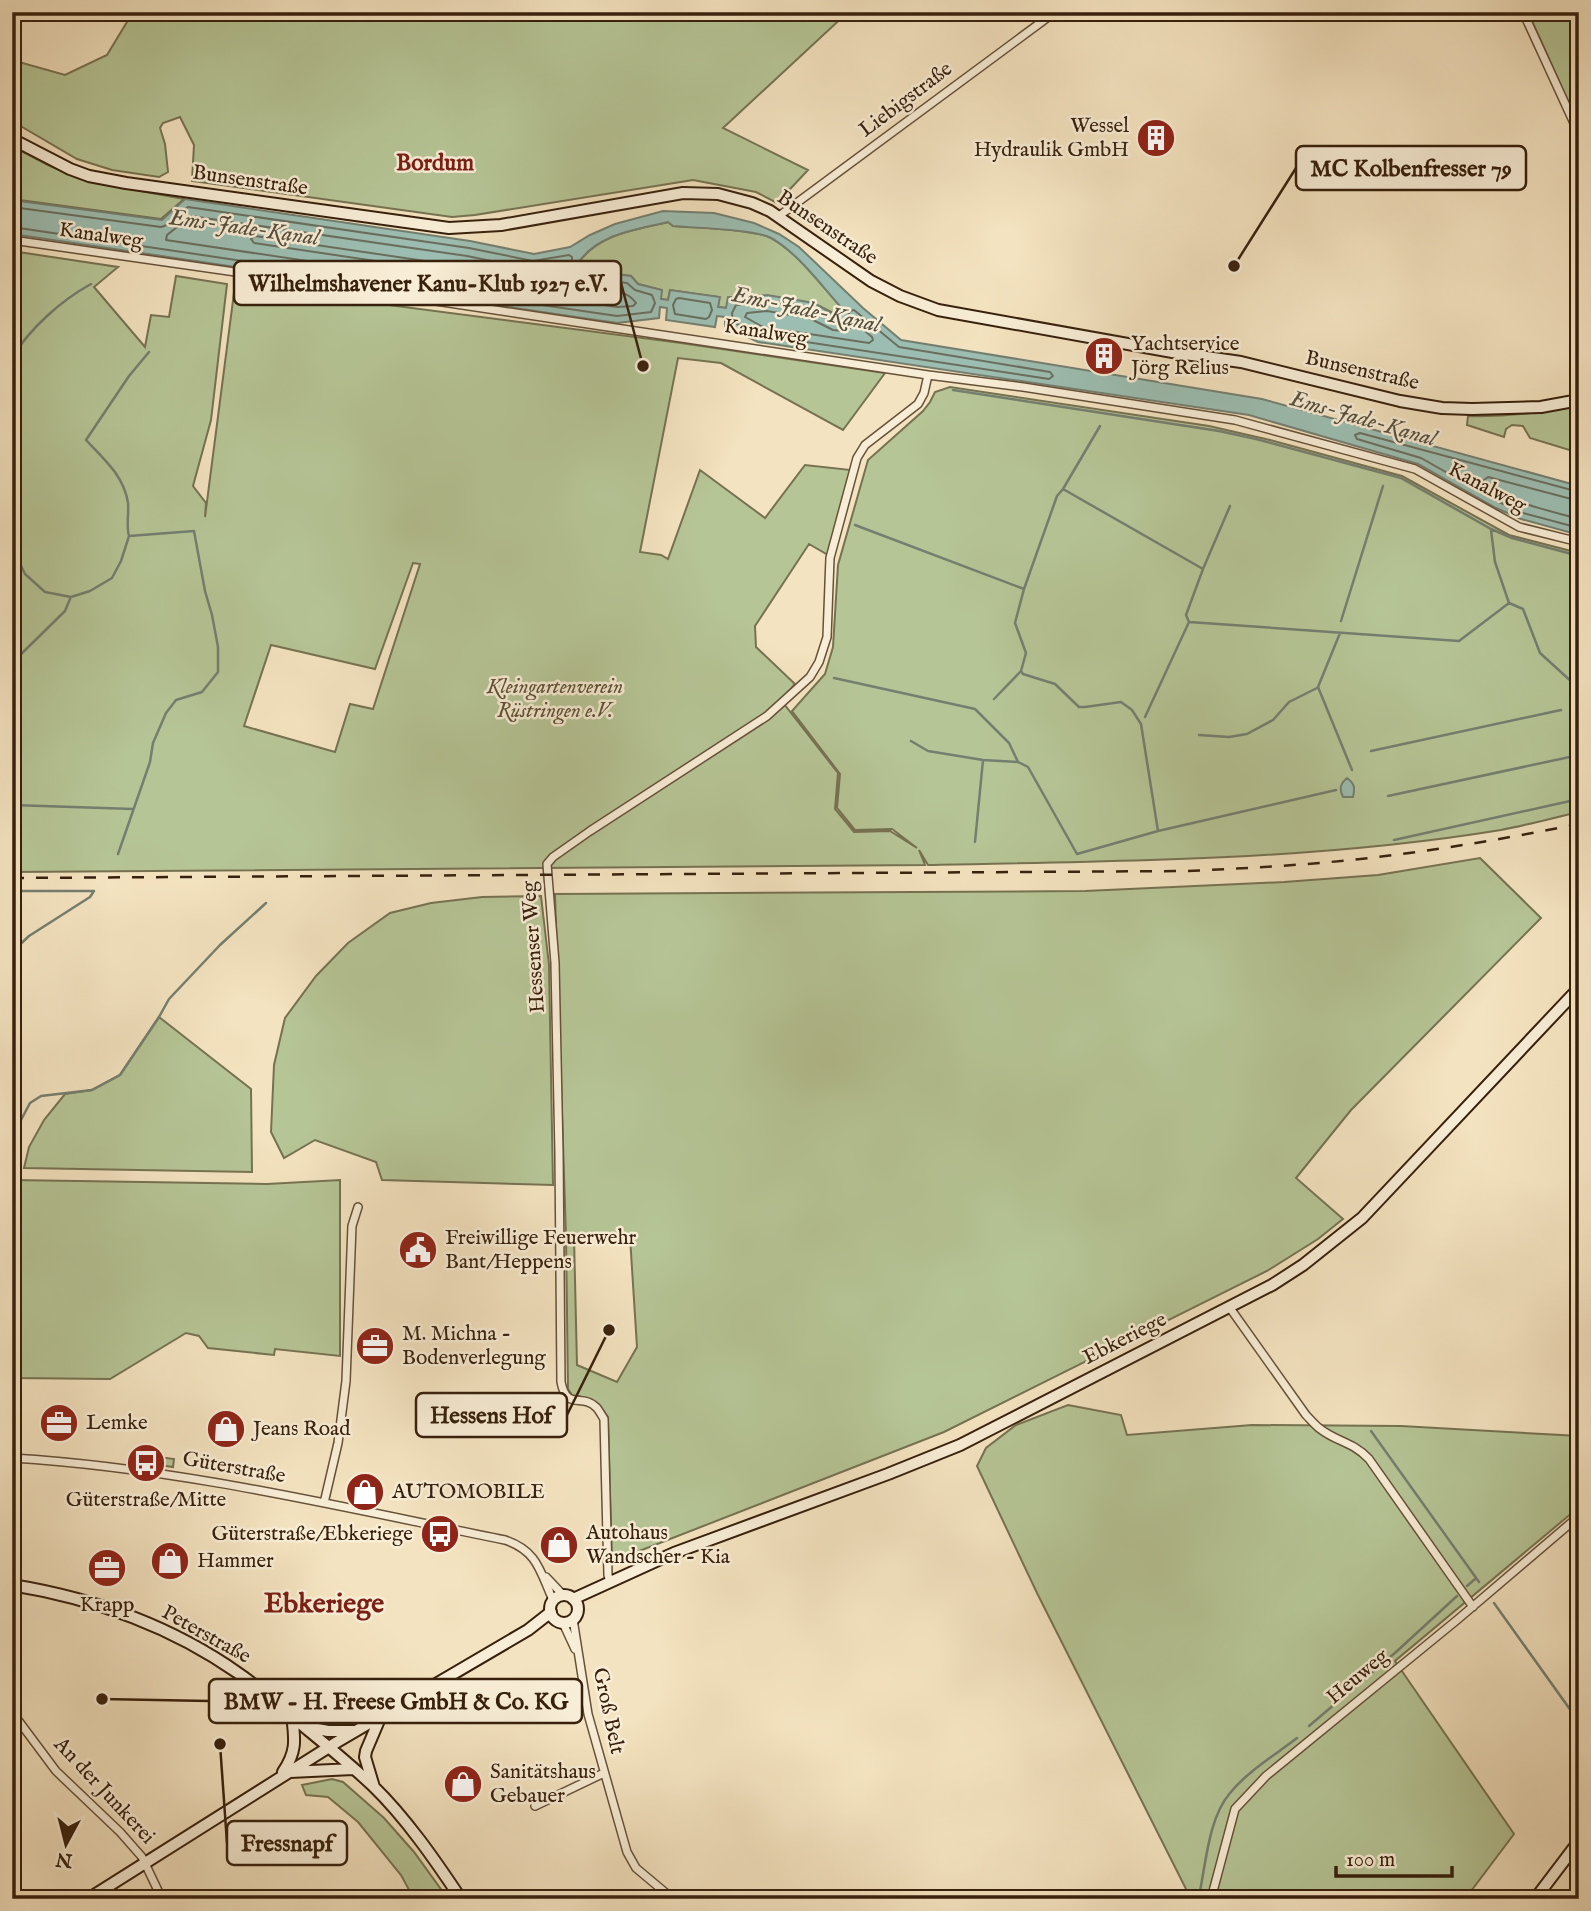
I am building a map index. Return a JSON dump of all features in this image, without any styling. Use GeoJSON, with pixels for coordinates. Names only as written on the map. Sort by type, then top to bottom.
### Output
{"type":"FeatureCollection","features":[{"type":"Feature","properties":{"kind":"street","name":"Liebigstraße"},"geometry":{"type":"LineString","coordinates":[[779,216],[1055,12]]}},
{"type":"Feature","properties":{"kind":"street"},"geometry":{"type":"LineString","coordinates":[[1523,12],[1579,134]]}},
{"type":"Feature","properties":{"kind":"street","name":"Bunsenstraße"},"geometry":{"type":"LineString","coordinates":[[12,139],[54,162],[89,176],[449,228],[501,225],[667,195],[718,194],[752,203],[779,216],[886,290],[918,303],[958,314],[1241,362],[1400,401],[1442,408],[1472,410],[1541,407],[1579,400]]}},
{"type":"Feature","properties":{"kind":"street","name":"Kanalweg"},"geometry":{"type":"LineString","coordinates":[[12,240],[1049,391],[1258,425],[1415,469],[1519,527],[1579,542]]}},
{"type":"Feature","properties":{"kind":"street","name":"Hessenser Weg"},"geometry":{"type":"LineString","coordinates":[[610,1582],[604,1419],[597,1407],[585,1401],[569,1399],[563,1393],[561,1382],[555,963],[547,864],[600,825],[766,716],[810,677],[819,662],[827,637],[830,558],[857,458],[865,445],[918,404],[925,393],[928,375]]}},
{"type":"Feature","properties":{"kind":"street","name":"Ebkeriege"},"geometry":{"type":"LineString","coordinates":[[567,1600],[674,1553],[960,1445],[1272,1285],[1303,1265],[1362,1218],[1579,988]]}},
{"type":"Feature","properties":{"kind":"street"},"geometry":{"type":"LineString","coordinates":[[324,1503],[338,1443],[346,1381],[352,1226],[358,1207]]}},
{"type":"Feature","properties":{"kind":"street"},"geometry":{"type":"LineString","coordinates":[[1230,1308],[1317,1427],[1353,1445],[1369,1459],[1473,1606]]}},
{"type":"Feature","properties":{"kind":"street","name":"Güterstraße"},"geometry":{"type":"LineString","coordinates":[[12,1458],[71,1462],[179,1476],[514,1543],[533,1557],[543,1574],[567,1600]]}},
{"type":"Feature","properties":{"kind":"street","name":"Heuweg"},"geometry":{"type":"LineString","coordinates":[[1212,1899],[1232,1815],[1239,1803],[1266,1776],[1579,1516]]}},
{"type":"Feature","properties":{"kind":"street","name":"Peterstraße"},"geometry":{"type":"LineString","coordinates":[[12,1585],[63,1594],[153,1625],[239,1673],[292,1715],[374,1787],[414,1834],[461,1899]]}},
{"type":"Feature","properties":{"kind":"street"},"geometry":{"type":"LineString","coordinates":[[561,1619],[567,1600]]}},
{"type":"Feature","properties":{"kind":"street"},"geometry":{"type":"LineString","coordinates":[[88,1899],[329,1747],[528,1630],[577,1614],[567,1600]]}},
{"type":"Feature","properties":{"kind":"street","name":"Groß Belt"},"geometry":{"type":"LineString","coordinates":[[561,1619],[578,1656],[588,1714],[630,1860],[673,1899]]}},
{"type":"Feature","properties":{"kind":"street","name":"An der Junkerei"},"geometry":{"type":"LineString","coordinates":[[12,1712],[57,1771],[120,1832],[146,1863],[162,1899]]}},
{"type":"Feature","properties":{"kind":"street"},"geometry":{"type":"LineString","coordinates":[[283,1776],[294,1750],[292,1715]]}},
{"type":"Feature","properties":{"kind":"street"},"geometry":{"type":"LineString","coordinates":[[374,1787],[365,1757],[380,1718]]}},
{"type":"Feature","properties":{"kind":"street"},"geometry":{"type":"LineString","coordinates":[[304,1726],[328,1731],[356,1731]]}},
{"type":"Feature","properties":{"kind":"street"},"geometry":{"type":"LineString","coordinates":[[283,1776],[353,1769]]}},
{"type":"Feature","properties":{"kind":"street","name":"Groß Belt"},"geometry":{"type":"LineString","coordinates":[[535,1806],[604,1773]]}},
{"type":"Feature","properties":{"kind":"street"},"geometry":{"type":"LineString","coordinates":[[1535,1899],[1579,1841]]}},
{"type":"Feature","properties":{"kind":"green space"},"geometry":{"type":"Polygon","coordinates":[[[133,12],[848,12],[723,128],[808,170],[777,203],[756,192],[693,180],[452,217],[192,181],[194,145],[180,117],[163,123],[160,128],[168,172],[159,177],[112,170],[77,159],[12,121],[12,60],[65,75],[107,55],[133,12]]]}},
{"type":"Feature","properties":{"kind":"green space"},"geometry":{"type":"Polygon","coordinates":[[[1528,12],[1579,12],[1579,118],[1576,119],[1528,12]]]}},
{"type":"Feature","properties":{"kind":"green space"},"geometry":{"type":"Polygon","coordinates":[[[12,146],[86,181],[184,199],[161,219],[12,199],[12,146]]]}},
{"type":"Feature","properties":{"kind":"green space"},"geometry":{"type":"Polygon","coordinates":[[[668,222],[673,226],[738,231],[771,238],[791,252],[809,270],[841,307],[841,315],[811,303],[780,299],[729,297],[727,308],[718,307],[719,297],[670,290],[668,300],[661,299],[661,290],[638,284],[631,276],[585,270],[577,265],[595,246],[606,240],[668,222]]]}},
{"type":"Feature","properties":{"kind":"green space","name":"Kleingartenverein Rüstringen e.V."},"geometry":{"type":"Polygon","coordinates":[[[12,251],[118,267],[94,287],[145,347],[151,315],[169,317],[176,276],[227,284],[211,420],[193,486],[206,503],[205,517],[235,285],[681,343],[885,373],[843,430],[721,363],[678,358],[640,552],[661,555],[668,559],[700,470],[765,518],[805,465],[851,470],[828,555],[809,544],[755,626],[756,647],[795,684],[781,700],[838,773],[835,809],[854,832],[890,831],[917,848],[892,829],[855,830],[837,808],[840,774],[792,711],[825,674],[833,647],[838,565],[868,460],[923,411],[935,392],[950,387],[1209,426],[1270,440],[1402,476],[1509,535],[1579,553],[1579,812],[1511,828],[1358,848],[1215,858],[928,865],[919,850],[925,865],[12,872],[12,251]],[[413,563],[375,669],[271,645],[244,726],[335,752],[350,704],[373,709],[420,564],[413,563]]]}},
{"type":"Feature","properties":{"kind":"green space"},"geometry":{"type":"Polygon","coordinates":[[[1579,405],[1579,453],[1530,438],[1523,426],[1512,425],[1506,429],[1504,437],[1467,425],[1468,416],[1524,414],[1579,405]]]}},
{"type":"Feature","properties":{"kind":"green space"},"geometry":{"type":"Polygon","coordinates":[[[1480,858],[1541,918],[1351,1110],[1296,1178],[1343,1219],[1318,1239],[1267,1271],[944,1432],[624,1557],[612,1565],[608,1417],[593,1401],[572,1395],[568,1389],[555,894],[1085,891],[1378,875],[1480,858]],[[574,1237],[577,1365],[617,1382],[637,1347],[630,1237],[574,1237]]]}},
{"type":"Feature","properties":{"kind":"green space"},"geometry":{"type":"Polygon","coordinates":[[[541,896],[549,965],[553,1185],[382,1180],[376,1162],[315,1140],[284,1158],[271,1132],[274,1065],[285,1018],[316,976],[348,943],[390,913],[431,903],[482,897],[541,896]]]}},
{"type":"Feature","properties":{"kind":"green space"},"geometry":{"type":"Polygon","coordinates":[[[159,1017],[251,1089],[252,1172],[24,1168],[29,1147],[44,1120],[65,1094],[92,1090],[120,1075],[159,1017]]]}},
{"type":"Feature","properties":{"kind":"green space"},"geometry":{"type":"Polygon","coordinates":[[[12,1180],[267,1184],[340,1180],[340,1356],[275,1349],[274,1355],[208,1348],[199,1336],[186,1333],[110,1379],[12,1378],[12,1180]]]}},
{"type":"Feature","properties":{"kind":"green space"},"geometry":{"type":"Polygon","coordinates":[[[1068,1405],[1121,1415],[1127,1435],[1252,1425],[1401,1426],[1579,1436],[1579,1507],[1395,1661],[1514,1834],[1465,1899],[1212,1899],[1187,1891],[1037,1593],[977,1466],[986,1448],[1016,1425],[1068,1405]]]}},
{"type":"Feature","properties":{"kind":"green space"},"geometry":{"type":"Polygon","coordinates":[[[138,1454],[174,1459],[173,1467],[138,1462],[138,1454]]]}},
{"type":"Feature","properties":{"kind":"green space"},"geometry":{"type":"Polygon","coordinates":[[[332,1779],[343,1782],[384,1818],[414,1852],[448,1899],[414,1899],[401,1875],[358,1822],[328,1797],[306,1795],[302,1785],[332,1779]]]}},
{"type":"Feature","properties":{"kind":"water","name":"Ems-Jade-Kanal"},"geometry":{"type":"Polygon","coordinates":[[[185,199],[470,241],[534,254],[570,247],[615,224],[663,211],[714,213],[754,223],[799,247],[901,340],[1262,399],[1579,486],[1579,535],[1521,519],[1496,508],[1418,464],[1249,415],[758,342],[725,326],[725,317],[717,316],[715,327],[666,320],[667,308],[660,307],[659,318],[617,323],[12,234],[12,200],[162,220],[185,199]],[[668,222],[617,235],[594,246],[577,265],[585,270],[631,276],[638,284],[662,290],[661,299],[668,300],[670,290],[720,297],[718,307],[726,308],[728,297],[767,295],[814,303],[834,315],[841,315],[841,307],[808,270],[771,238],[738,231],[673,226],[668,222]]]}},
{"type":"Feature","properties":{"kind":"water"},"geometry":{"type":"Polygon","coordinates":[[[1347,778],[1354,786],[1353,797],[1343,797],[1342,794],[1341,787],[1347,778]]]}},
{"type":"Feature","properties":{"kind":"waterway"},"geometry":{"type":"LineString","coordinates":[[12,357],[47,316],[68,298],[91,284]]}},
{"type":"Feature","properties":{"kind":"waterway"},"geometry":{"type":"LineString","coordinates":[[118,854],[150,762],[153,743],[166,713],[176,700],[202,692],[218,672],[218,647],[194,531],[129,536],[128,503],[122,484],[112,468],[86,440],[129,376],[149,352]]}},
{"type":"Feature","properties":{"kind":"waterway"},"geometry":{"type":"LineString","coordinates":[[953,390],[1256,439],[1401,478],[1491,529],[1512,538],[1579,556]]}},
{"type":"Feature","properties":{"kind":"waterway"},"geometry":{"type":"LineString","coordinates":[[994,699],[1021,671],[1026,653],[1015,623],[1024,589],[1057,496],[1100,426]]}},
{"type":"Feature","properties":{"kind":"waterway"},"geometry":{"type":"LineString","coordinates":[[1341,621],[1383,486]]}},
{"type":"Feature","properties":{"kind":"waterway"},"geometry":{"type":"LineString","coordinates":[[1063,489],[1203,569]]}},
{"type":"Feature","properties":{"kind":"waterway"},"geometry":{"type":"LineString","coordinates":[[1145,717],[1189,622],[1186,615],[1230,506]]}},
{"type":"Feature","properties":{"kind":"waterway"},"geometry":{"type":"LineString","coordinates":[[855,525],[1024,589]]}},
{"type":"Feature","properties":{"kind":"waterway"},"geometry":{"type":"LineString","coordinates":[[1491,530],[1495,562],[1509,603],[1523,609],[1540,653],[1573,683],[1572,709],[1579,716]]}},
{"type":"Feature","properties":{"kind":"waterway"},"geometry":{"type":"LineString","coordinates":[[12,547],[25,574],[45,592],[71,597],[90,591],[112,578],[129,536]]}},
{"type":"Feature","properties":{"kind":"waterway"},"geometry":{"type":"LineString","coordinates":[[12,663],[65,611],[70,599]]}},
{"type":"Feature","properties":{"kind":"waterway"},"geometry":{"type":"LineString","coordinates":[[1189,622],[1459,641],[1509,603]]}},
{"type":"Feature","properties":{"kind":"waterway"},"geometry":{"type":"LineString","coordinates":[[1340,633],[1318,687],[1352,770]]}},
{"type":"Feature","properties":{"kind":"waterway"},"geometry":{"type":"LineString","coordinates":[[1021,671],[1055,684],[1079,707],[1121,702],[1132,710],[1141,724],[1158,831]]}},
{"type":"Feature","properties":{"kind":"waterway"},"geometry":{"type":"LineString","coordinates":[[834,678],[975,709],[1009,743],[1018,762]]}},
{"type":"Feature","properties":{"kind":"waterway"},"geometry":{"type":"LineString","coordinates":[[1199,735],[1229,737],[1247,734],[1273,720],[1289,702],[1317,688]]}},
{"type":"Feature","properties":{"kind":"waterway"},"geometry":{"type":"LineString","coordinates":[[1371,751],[1561,710]]}},
{"type":"Feature","properties":{"kind":"waterway"},"geometry":{"type":"LineString","coordinates":[[911,741],[928,751],[983,760],[1018,762],[1028,767],[1077,854],[1158,831],[1336,790]]}},
{"type":"Feature","properties":{"kind":"waterway"},"geometry":{"type":"LineString","coordinates":[[12,755],[12,771]]}},
{"type":"Feature","properties":{"kind":"waterway"},"geometry":{"type":"LineString","coordinates":[[1388,796],[1579,755]]}},
{"type":"Feature","properties":{"kind":"waterway"},"geometry":{"type":"LineString","coordinates":[[975,842],[983,760]]}},
{"type":"Feature","properties":{"kind":"waterway"},"geometry":{"type":"LineString","coordinates":[[1394,840],[1579,799]]}},
{"type":"Feature","properties":{"kind":"waterway"},"geometry":{"type":"LineString","coordinates":[[12,805],[133,809]]}},
{"type":"Feature","properties":{"kind":"waterway"},"geometry":{"type":"LineString","coordinates":[[12,891],[94,891]]}},
{"type":"Feature","properties":{"kind":"waterway"},"geometry":{"type":"LineString","coordinates":[[12,952],[29,936],[90,897],[94,891]]}},
{"type":"Feature","properties":{"kind":"waterway"},"geometry":{"type":"LineString","coordinates":[[12,1137],[30,1103],[41,1096],[92,1090],[120,1075],[169,999],[220,945],[266,903]]}},
{"type":"Feature","properties":{"kind":"waterway"},"geometry":{"type":"LineString","coordinates":[[1371,1431],[1479,1582]]}},
{"type":"Feature","properties":{"kind":"waterway"},"geometry":{"type":"LineString","coordinates":[[1467,1586],[1475,1579]]}},
{"type":"Feature","properties":{"kind":"waterway"},"geometry":{"type":"LineString","coordinates":[[1309,1726],[1457,1596]]}},
{"type":"Feature","properties":{"kind":"waterway"},"geometry":{"type":"LineString","coordinates":[[1494,1603],[1579,1722]]}},
{"type":"Feature","properties":{"kind":"waterway"},"geometry":{"type":"LineString","coordinates":[[1199,1896],[1212,1829],[1223,1804],[1245,1778],[1297,1738]]}},
{"type":"Feature","properties":{"kind":"waterway"},"geometry":{"type":"LineString","coordinates":[[1572,1774],[1579,1766]]}},
{"type":"Feature","properties":{"kind":"railway"},"geometry":{"type":"LineString","coordinates":[[12,878],[1188,871],[1369,858],[1579,824]]}},
{"type":"Feature","properties":{"kind":"place","name":"Wessel Hydraulik GmbH"},"geometry":{"type":"Point","coordinates":[1156,138]}},
{"type":"Feature","properties":{"kind":"place","name":"MC Kolbenfresser 79"},"geometry":{"type":"Point","coordinates":[1234,266]}},
{"type":"Feature","properties":{"kind":"place","name":"Yachtservice Jörg Relius"},"geometry":{"type":"Point","coordinates":[1104,356]}},
{"type":"Feature","properties":{"kind":"place","name":"Wilhelmshavener Kanu-Klub 1927 e.V."},"geometry":{"type":"Point","coordinates":[643,366]}},
{"type":"Feature","properties":{"kind":"place","name":"Freiwillige Feuerwehr Bant/Heppens"},"geometry":{"type":"Point","coordinates":[418,1250]}},
{"type":"Feature","properties":{"kind":"place","name":"Hessens Hof"},"geometry":{"type":"Point","coordinates":[609,1330]}},
{"type":"Feature","properties":{"kind":"place","name":"M. Michna - Bodenverlegung"},"geometry":{"type":"Point","coordinates":[375,1346]}},
{"type":"Feature","properties":{"kind":"place","name":"Lemke"},"geometry":{"type":"Point","coordinates":[59,1423]}},
{"type":"Feature","properties":{"kind":"place","name":"Jeans Road"},"geometry":{"type":"Point","coordinates":[226,1429]}},
{"type":"Feature","properties":{"kind":"place","name":"Güterstraße/Mitte"},"geometry":{"type":"Point","coordinates":[146,1463]}},
{"type":"Feature","properties":{"kind":"place","name":"AUTOMOBILE"},"geometry":{"type":"Point","coordinates":[365,1492]}},
{"type":"Feature","properties":{"kind":"place","name":"Güterstraße/Ebkeriege"},"geometry":{"type":"Point","coordinates":[440,1534]}},
{"type":"Feature","properties":{"kind":"place","name":"Autohaus Wandscher - Kia"},"geometry":{"type":"Point","coordinates":[559,1545]}},
{"type":"Feature","properties":{"kind":"place","name":"Hammer"},"geometry":{"type":"Point","coordinates":[170,1561]}},
{"type":"Feature","properties":{"kind":"place","name":"Krapp"},"geometry":{"type":"Point","coordinates":[107,1568]}},
{"type":"Feature","properties":{"kind":"place","name":"BMW - H. Freese GmbH & Co. KG"},"geometry":{"type":"Point","coordinates":[102,1699]}},
{"type":"Feature","properties":{"kind":"place","name":"Fressnapf"},"geometry":{"type":"Point","coordinates":[220,1744]}},
{"type":"Feature","properties":{"kind":"place","name":"Sanitätshaus Gebauer"},"geometry":{"type":"Point","coordinates":[463,1784]}},
{"type":"Feature","properties":{"kind":"district","name":"Bordum"},"geometry":{"type":"Point","coordinates":[435,163]}},
{"type":"Feature","properties":{"kind":"district","name":"Ebkeriege"},"geometry":{"type":"Point","coordinates":[324,1604]}}]}
